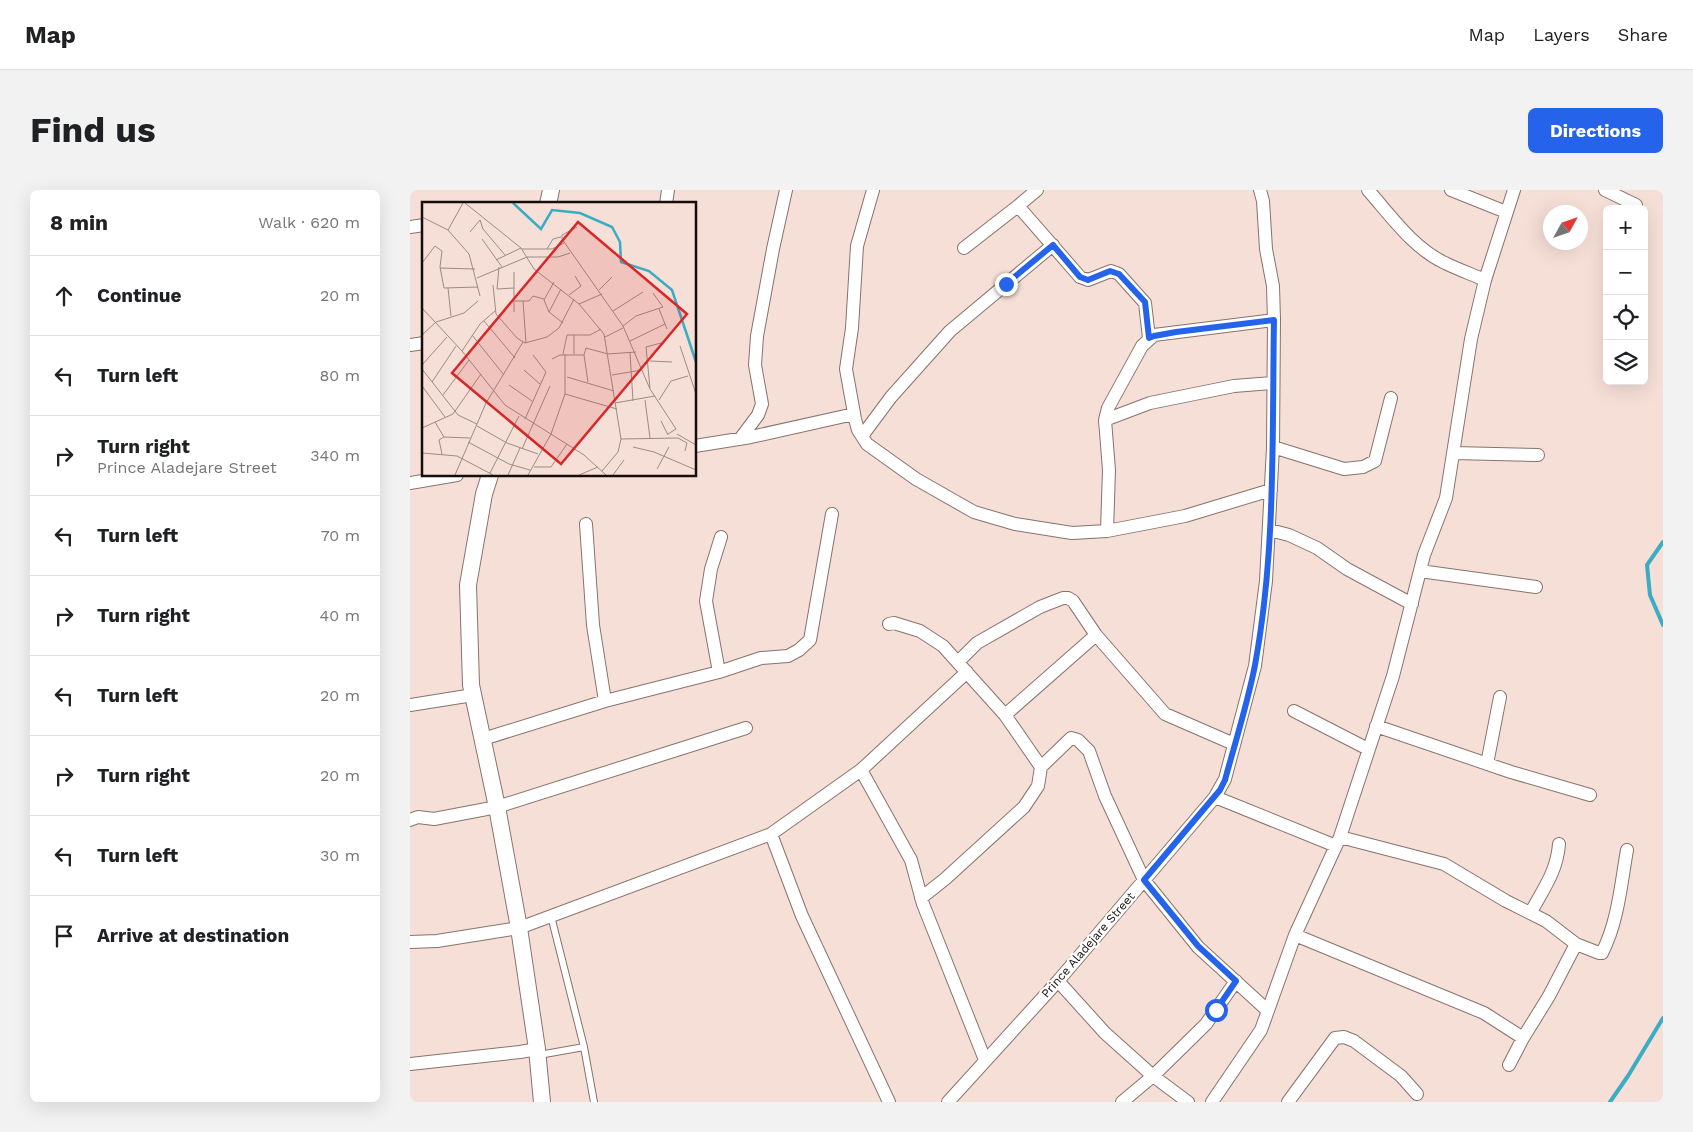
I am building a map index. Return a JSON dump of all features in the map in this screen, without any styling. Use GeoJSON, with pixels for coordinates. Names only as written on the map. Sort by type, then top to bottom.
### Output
{"type":"FeatureCollection","features":[{"type":"Feature","properties":{"kind":"street"},"geometry":{"type":"LineString","coordinates":[[740,439],[758,415],[762,404],[755,365],[757,336],[786,190]]}},
{"type":"Feature","properties":{"kind":"street"},"geometry":{"type":"LineString","coordinates":[[873,190],[856,246],[852,328],[846,369],[854,414],[866,444],[916,479],[974,512],[1015,524],[1072,533],[1107,531],[1185,516],[1271,490]]}},
{"type":"Feature","properties":{"kind":"street"},"geometry":{"type":"LineString","coordinates":[[964,248],[1037,190]]}},
{"type":"Feature","properties":{"kind":"street","name":"Prince Aladejare Street"},"geometry":{"type":"LineString","coordinates":[[948,1102],[1058,982],[1215,797],[1225,780],[1255,666],[1266,581],[1270,530],[1273,447],[1273,286],[1266,249],[1263,201],[1260,190]]}},
{"type":"Feature","properties":{"kind":"street"},"geometry":{"type":"LineString","coordinates":[[1368,190],[1409,236],[1429,253],[1444,263],[1485,280]]}},
{"type":"Feature","properties":{"kind":"street"},"geometry":{"type":"LineString","coordinates":[[1451,190],[1506,212]]}},
{"type":"Feature","properties":{"kind":"street"},"geometry":{"type":"LineString","coordinates":[[1212,1102],[1257,1037],[1295,935],[1338,841],[1392,676],[1424,555],[1446,498],[1471,339],[1485,280],[1514,190]]}},
{"type":"Feature","properties":{"kind":"street"},"geometry":{"type":"LineString","coordinates":[[1605,190],[1636,205]]}},
{"type":"Feature","properties":{"kind":"street"},"geometry":{"type":"LineString","coordinates":[[1018,206],[1080,277],[1088,280],[1110,271],[1119,274],[1145,302],[1149,338]]}},
{"type":"Feature","properties":{"kind":"street"},"geometry":{"type":"LineString","coordinates":[[862,436],[891,397],[950,331],[1053,245]]}},
{"type":"Feature","properties":{"kind":"street"},"geometry":{"type":"LineString","coordinates":[[1107,531],[1109,470],[1105,420],[1108,408],[1142,346],[1149,338],[1154,336],[1274,320]]}},
{"type":"Feature","properties":{"kind":"street"},"geometry":{"type":"LineString","coordinates":[[1105,420],[1150,403],[1234,386],[1273,383]]}},
{"type":"Feature","properties":{"kind":"street"},"geometry":{"type":"LineString","coordinates":[[1273,447],[1344,469],[1364,467],[1375,461],[1391,398]]}},
{"type":"Feature","properties":{"kind":"street"},"geometry":{"type":"LineString","coordinates":[[696,446],[740,439],[854,414]]}},
{"type":"Feature","properties":{"kind":"street"},"geometry":{"type":"LineString","coordinates":[[1454,453],[1538,455]]}},
{"type":"Feature","properties":{"kind":"street"},"geometry":{"type":"LineString","coordinates":[[410,483],[451,476]]}},
{"type":"Feature","properties":{"kind":"street"},"geometry":{"type":"LineString","coordinates":[[490,476],[484,494],[468,585],[471,684],[497,807],[518,928],[537,1052],[542,1102]]}},
{"type":"Feature","properties":{"kind":"street"},"geometry":{"type":"LineString","coordinates":[[483,739],[605,701],[719,672],[761,658],[788,656],[799,650],[810,640],[832,514]]}},
{"type":"Feature","properties":{"kind":"street"},"geometry":{"type":"LineString","coordinates":[[586,524],[593,625],[605,701]]}},
{"type":"Feature","properties":{"kind":"street"},"geometry":{"type":"LineString","coordinates":[[1270,530],[1289,535],[1317,548],[1347,569],[1412,604]]}},
{"type":"Feature","properties":{"kind":"street"},"geometry":{"type":"LineString","coordinates":[[719,672],[706,601],[711,569],[722,537]]}},
{"type":"Feature","properties":{"kind":"street"},"geometry":{"type":"LineString","coordinates":[[1420,571],[1536,586]]}},
{"type":"Feature","properties":{"kind":"street"},"geometry":{"type":"LineString","coordinates":[[410,942],[438,941],[518,928],[771,834],[862,770],[962,667],[977,643],[1040,607],[1063,598],[1068,598],[1073,602],[1096,636],[1165,714],[1234,744]]}},
{"type":"Feature","properties":{"kind":"street"},"geometry":{"type":"LineString","coordinates":[[889,624],[920,631],[943,646],[1005,715],[1042,766]]}},
{"type":"Feature","properties":{"kind":"street"},"geometry":{"type":"LineString","coordinates":[[1005,715],[1096,636]]}},
{"type":"Feature","properties":{"kind":"street"},"geometry":{"type":"LineString","coordinates":[[410,705],[473,695]]}},
{"type":"Feature","properties":{"kind":"street"},"geometry":{"type":"LineString","coordinates":[[1487,764],[1500,697]]}},
{"type":"Feature","properties":{"kind":"street"},"geometry":{"type":"LineString","coordinates":[[1294,711],[1368,749]]}},
{"type":"Feature","properties":{"kind":"street"},"geometry":{"type":"LineString","coordinates":[[1376,726],[1487,764],[1590,795]]}},
{"type":"Feature","properties":{"kind":"street"},"geometry":{"type":"LineString","coordinates":[[410,820],[418,817],[434,819],[497,807],[746,728]]}},
{"type":"Feature","properties":{"kind":"street"},"geometry":{"type":"LineString","coordinates":[[921,898],[945,879],[1024,807],[1038,786],[1042,766],[1071,738],[1076,738],[1089,751],[1105,796],[1144,880],[1198,946],[1267,1010]]}},
{"type":"Feature","properties":{"kind":"street"},"geometry":{"type":"LineString","coordinates":[[862,770],[911,860],[921,898],[986,1060]]}},
{"type":"Feature","properties":{"kind":"street"},"geometry":{"type":"LineString","coordinates":[[1215,797],[1338,841],[1444,864],[1506,901],[1546,921],[1576,944],[1599,953],[1603,950],[1614,920],[1628,850]]}},
{"type":"Feature","properties":{"kind":"street"},"geometry":{"type":"LineString","coordinates":[[771,834],[802,916],[889,1102]]}},
{"type":"Feature","properties":{"kind":"street"},"geometry":{"type":"LineString","coordinates":[[1531,912],[1554,871],[1559,844]]}},
{"type":"Feature","properties":{"kind":"street"},"geometry":{"type":"LineString","coordinates":[[1295,935],[1484,1014],[1523,1038]]}},
{"type":"Feature","properties":{"kind":"street"},"geometry":{"type":"LineString","coordinates":[[1509,1065],[1549,996],[1576,944]]}},
{"type":"Feature","properties":{"kind":"street"},"geometry":{"type":"LineString","coordinates":[[1122,1102],[1153,1076],[1206,1024],[1236,981]]}},
{"type":"Feature","properties":{"kind":"street"},"geometry":{"type":"LineString","coordinates":[[1058,982],[1105,1033],[1153,1076],[1188,1102]]}},
{"type":"Feature","properties":{"kind":"street"},"geometry":{"type":"LineString","coordinates":[[1288,1102],[1334,1038],[1344,1037],[1354,1041],[1386,1064],[1417,1094]]}},
{"type":"Feature","properties":{"kind":"street"},"geometry":{"type":"LineString","coordinates":[[410,1064],[537,1052]]}},
{"type":"Feature","properties":{"kind":"lane"},"geometry":{"type":"LineString","coordinates":[[551,916],[584,1047],[594,1102]]}},
{"type":"Feature","properties":{"kind":"lane"},"geometry":{"type":"LineString","coordinates":[[537,1052],[584,1047]]}},
{"type":"Feature","properties":{"kind":"waterway"},"geometry":{"type":"LineString","coordinates":[[1663,542],[1647,565],[1650,595],[1663,625]]}},
{"type":"Feature","properties":{"kind":"waterway"},"geometry":{"type":"LineString","coordinates":[[1610,1102],[1663,1018]]}},
{"type":"Feature","properties":{"kind":"route"},"geometry":{"type":"LineString","coordinates":[[1006,284],[1053,245],[1083,279],[1088,280],[1110,271],[1119,274],[1145,302],[1149,338],[1176,332],[1274,320],[1270,530],[1266,581],[1255,666],[1225,780],[1220,790],[1144,880],[1198,946],[1236,981],[1216,1010]]}}]}
